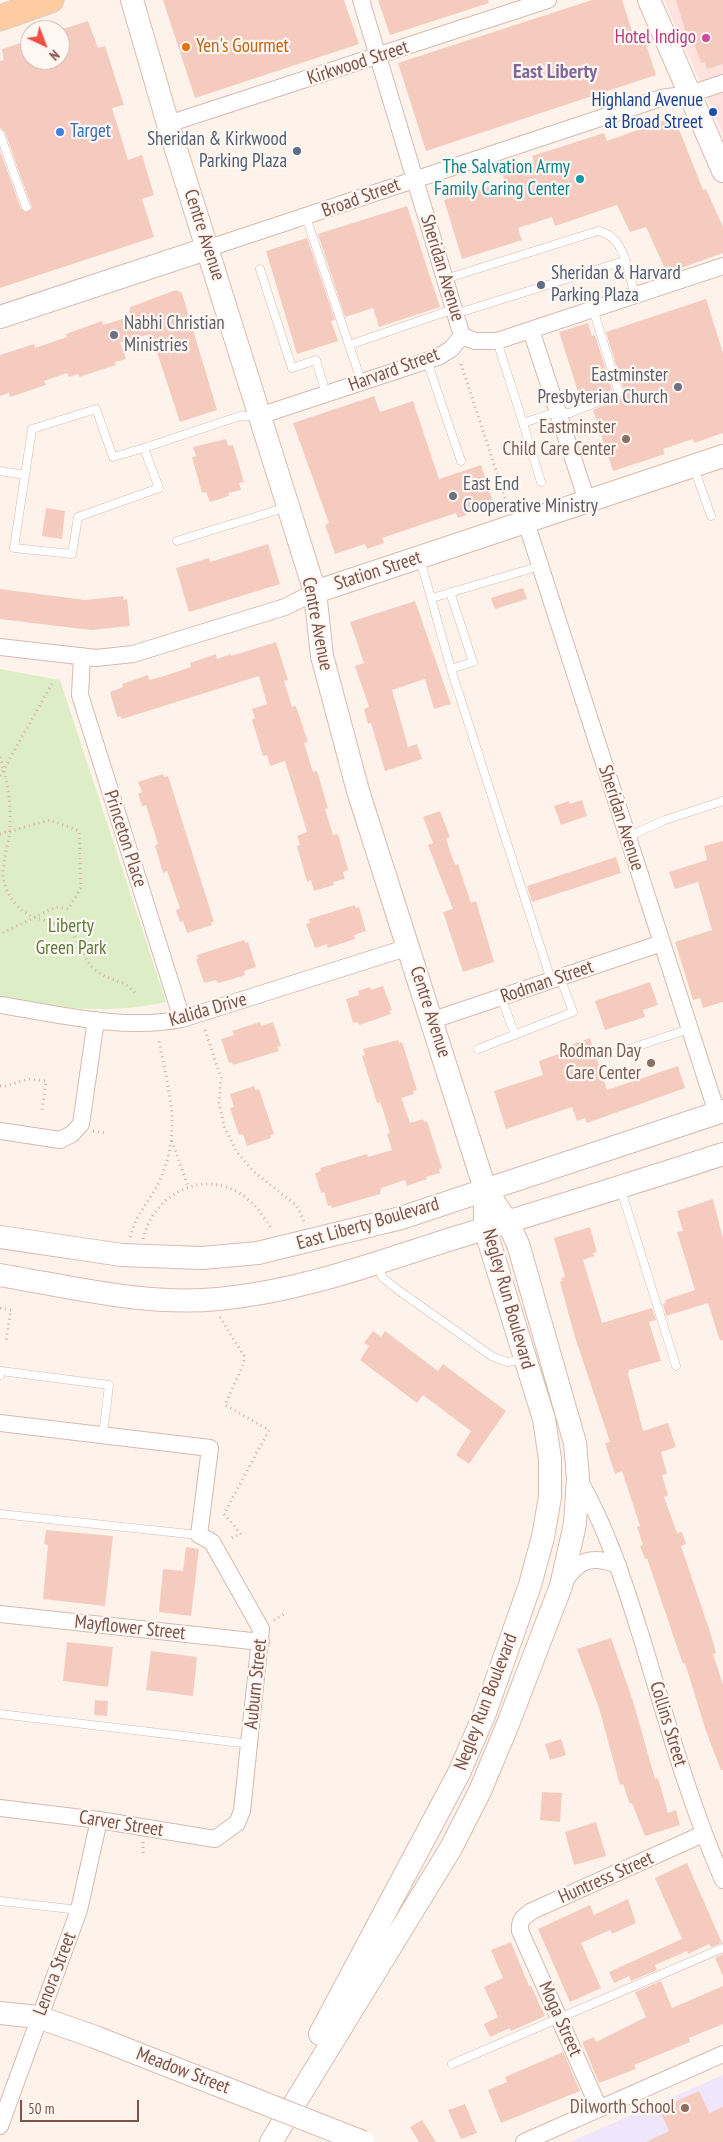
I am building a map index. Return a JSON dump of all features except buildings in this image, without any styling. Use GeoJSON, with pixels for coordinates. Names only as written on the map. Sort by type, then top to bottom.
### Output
{"type":"FeatureCollection","features":[{"type":"Feature","properties":{"kind":"main road"},"geometry":{"type":"LineString","coordinates":[[0,18],[51,0]]}},
{"type":"Feature","properties":{"kind":"main road","name":"Centre Avenue"},"geometry":{"type":"LineString","coordinates":[[132,0],[168,124],[209,248],[314,592],[322,656],[358,791],[433,1020],[485,1189]]}},
{"type":"Feature","properties":{"kind":"main road"},"geometry":{"type":"LineString","coordinates":[[649,0],[723,171]]}},
{"type":"Feature","properties":{"kind":"main road","name":"Broad Street"},"geometry":{"type":"LineString","coordinates":[[0,317],[209,248]]}},
{"type":"Feature","properties":{"kind":"main road","name":"Station Street"},"geometry":{"type":"LineString","coordinates":[[314,592],[723,456]]}},
{"type":"Feature","properties":{"kind":"main road","name":"East Liberty Boulevard"},"geometry":{"type":"LineString","coordinates":[[0,1237],[122,1255],[202,1258],[258,1253],[303,1238],[400,1218],[720,1112]]}},
{"type":"Feature","properties":{"kind":"main road","name":"East Liberty Boulevard"},"geometry":{"type":"LineString","coordinates":[[0,1275],[119,1295],[175,1300],[217,1300],[272,1291],[307,1283],[508,1223],[723,1154]]}},
{"type":"Feature","properties":{"kind":"main road","name":"Negley Run Boulevard"},"geometry":{"type":"LineString","coordinates":[[271,2142],[451,1848],[480,1792],[561,1586],[575,1524],[578,1478],[575,1443],[565,1404],[518,1244],[508,1223],[485,1189]]}},
{"type":"Feature","properties":{"kind":"main road","name":"Negley Run Boulevard"},"geometry":{"type":"LineString","coordinates":[[254,2142],[326,2025],[459,1773],[485,1713],[530,1585],[544,1537],[550,1497],[550,1459],[544,1419],[485,1229],[485,1189]]}},
{"type":"Feature","properties":{"kind":"main road","name":"Meadow Street"},"geometry":{"type":"LineString","coordinates":[[0,2013],[38,2018],[95,2037],[363,2142]]}},
{"type":"Feature","properties":{"kind":"street","name":"Sheridan Avenue"},"geometry":{"type":"LineString","coordinates":[[361,0],[462,336]]}},
{"type":"Feature","properties":{"kind":"street","name":"Kirkwood Street"},"geometry":{"type":"LineString","coordinates":[[168,124],[548,0]]}},
{"type":"Feature","properties":{"kind":"street","name":"Broad Street"},"geometry":{"type":"LineString","coordinates":[[209,248],[661,98],[690,94],[723,83]]}},
{"type":"Feature","properties":{"kind":"street"},"geometry":{"type":"LineString","coordinates":[[462,336],[476,341],[497,341],[723,266]]}},
{"type":"Feature","properties":{"kind":"street"},"geometry":{"type":"LineString","coordinates":[[531,330],[556,412],[587,502]]}},
{"type":"Feature","properties":{"kind":"street","name":"Harvard Street"},"geometry":{"type":"LineString","coordinates":[[259,416],[427,361],[451,349],[462,336]]}},
{"type":"Feature","properties":{"kind":"street","name":"Sheridan Avenue"},"geometry":{"type":"LineString","coordinates":[[526,522],[689,1028],[720,1112]]}},
{"type":"Feature","properties":{"kind":"street","name":"Station Street"},"geometry":{"type":"LineString","coordinates":[[0,647],[96,658],[133,654],[285,607],[314,592]]}},
{"type":"Feature","properties":{"kind":"street","name":"Princeton Place"},"geometry":{"type":"LineString","coordinates":[[82,656],[80,695],[182,1019]]}},
{"type":"Feature","properties":{"kind":"street","name":"Rodman Street"},"geometry":{"type":"LineString","coordinates":[[433,1020],[662,943]]}},
{"type":"Feature","properties":{"kind":"street","name":"Kalida Drive"},"geometry":{"type":"LineString","coordinates":[[0,1005],[96,1020],[157,1024],[182,1019],[409,946]]}},
{"type":"Feature","properties":{"kind":"street"},"geometry":{"type":"LineString","coordinates":[[0,1132],[60,1140],[72,1134],[81,1124],[96,1020]]}},
{"type":"Feature","properties":{"kind":"street"},"geometry":{"type":"LineString","coordinates":[[0,1423],[210,1448],[199,1536]]}},
{"type":"Feature","properties":{"kind":"street","name":"Collins Street"},"geometry":{"type":"LineString","coordinates":[[578,1478],[595,1507],[618,1565],[703,1834],[723,1880]]}},
{"type":"Feature","properties":{"kind":"street","name":"Auburn Street"},"geometry":{"type":"LineString","coordinates":[[199,1536],[212,1542],[261,1629],[242,1811],[237,1823]]}},
{"type":"Feature","properties":{"kind":"street"},"geometry":{"type":"LineString","coordinates":[[561,1586],[572,1570],[586,1560],[604,1559],[618,1565]]}},
{"type":"Feature","properties":{"kind":"street","name":"Mayflower Street"},"geometry":{"type":"LineString","coordinates":[[0,1614],[261,1642]]}},
{"type":"Feature","properties":{"kind":"street","name":"Carver Street"},"geometry":{"type":"LineString","coordinates":[[0,1808],[100,1820],[215,1839],[237,1823]]}},
{"type":"Feature","properties":{"kind":"street","name":"Lenora Street"},"geometry":{"type":"LineString","coordinates":[[0,2126],[79,1910],[100,1820]]}},
{"type":"Feature","properties":{"kind":"street","name":"Huntress Street"},"geometry":{"type":"LineString","coordinates":[[520,1931],[521,1919],[532,1911],[703,1834]]}},
{"type":"Feature","properties":{"kind":"street","name":"Moga Street"},"geometry":{"type":"LineString","coordinates":[[520,1931],[599,2108]]}},
{"type":"Feature","properties":{"kind":"street"},"geometry":{"type":"LineString","coordinates":[[524,2142],[723,2054]]}},
{"type":"Feature","properties":{"kind":"lane"},"geometry":{"type":"LineString","coordinates":[[0,134],[26,208]]}},
{"type":"Feature","properties":{"kind":"lane"},"geometry":{"type":"LineString","coordinates":[[306,217],[362,383]]}},
{"type":"Feature","properties":{"kind":"lane"},"geometry":{"type":"LineString","coordinates":[[445,279],[598,230],[608,232],[618,242],[635,295]]}},
{"type":"Feature","properties":{"kind":"lane"},"geometry":{"type":"LineString","coordinates":[[349,345],[455,311],[624,261]]}},
{"type":"Feature","properties":{"kind":"lane"},"geometry":{"type":"LineString","coordinates":[[260,270],[292,368],[316,360],[326,394]]}},
{"type":"Feature","properties":{"kind":"lane"},"geometry":{"type":"LineString","coordinates":[[523,423],[556,412],[570,413],[619,393],[594,309]]}},
{"type":"Feature","properties":{"kind":"lane"},"geometry":{"type":"LineString","coordinates":[[497,341],[541,482]]}},
{"type":"Feature","properties":{"kind":"lane"},"geometry":{"type":"LineString","coordinates":[[427,361],[462,461]]}},
{"type":"Feature","properties":{"kind":"lane"},"geometry":{"type":"LineString","coordinates":[[144,448],[159,488],[78,517],[72,554],[14,548],[32,429],[96,409],[112,457],[240,416],[259,416]]}},
{"type":"Feature","properties":{"kind":"lane"},"geometry":{"type":"LineString","coordinates":[[693,466],[710,516]]}},
{"type":"Feature","properties":{"kind":"lane"},"geometry":{"type":"LineString","coordinates":[[0,471],[25,475]]}},
{"type":"Feature","properties":{"kind":"lane"},"geometry":{"type":"LineString","coordinates":[[177,541],[287,507]]}},
{"type":"Feature","properties":{"kind":"lane"},"geometry":{"type":"LineString","coordinates":[[419,558],[432,598],[432,608],[450,669],[556,979],[573,1012],[478,1049]]}},
{"type":"Feature","properties":{"kind":"lane"},"geometry":{"type":"LineString","coordinates":[[432,598],[540,566]]}},
{"type":"Feature","properties":{"kind":"lane"},"geometry":{"type":"LineString","coordinates":[[450,592],[473,662],[450,669]]}},
{"type":"Feature","properties":{"kind":"lane"},"geometry":{"type":"LineString","coordinates":[[627,837],[665,820],[723,801]]}},
{"type":"Feature","properties":{"kind":"lane"},"geometry":{"type":"LineString","coordinates":[[501,997],[515,1035]]}},
{"type":"Feature","properties":{"kind":"lane"},"geometry":{"type":"LineString","coordinates":[[617,1053],[689,1028]]}},
{"type":"Feature","properties":{"kind":"lane"},"geometry":{"type":"LineString","coordinates":[[621,1188],[676,1366]]}},
{"type":"Feature","properties":{"kind":"lane"},"geometry":{"type":"LineString","coordinates":[[376,1263],[383,1278],[493,1357],[507,1362],[525,1359]]}},
{"type":"Feature","properties":{"kind":"lane"},"geometry":{"type":"LineString","coordinates":[[0,1375],[0,1371],[109,1385],[103,1435]]}},
{"type":"Feature","properties":{"kind":"lane"},"geometry":{"type":"LineString","coordinates":[[0,1514],[199,1536]]}},
{"type":"Feature","properties":{"kind":"lane"},"geometry":{"type":"LineString","coordinates":[[0,1714],[250,1744]]}},
{"type":"Feature","properties":{"kind":"lane"},"geometry":{"type":"LineString","coordinates":[[0,1901],[79,1910]]}},
{"type":"Feature","properties":{"kind":"lane"},"geometry":{"type":"LineString","coordinates":[[452,2064],[723,1948]]}},
{"type":"Feature","properties":{"kind":"path"},"geometry":{"type":"LineString","coordinates":[[461,364],[508,508]]}},
{"type":"Feature","properties":{"kind":"path"},"geometry":{"type":"LineString","coordinates":[[0,776],[54,682]]}},
{"type":"Feature","properties":{"kind":"path"},"geometry":{"type":"LineString","coordinates":[[0,758],[8,787],[9,832],[3,872],[5,886],[20,909],[33,917],[64,928],[78,939],[88,963],[96,971],[108,979],[123,984],[138,995]]}},
{"type":"Feature","properties":{"kind":"path"},"geometry":{"type":"LineString","coordinates":[[0,834],[50,820],[80,831],[81,888],[68,909],[56,907],[0,934]]}},
{"type":"Feature","properties":{"kind":"path"},"geometry":{"type":"LineString","coordinates":[[205,1030],[222,1078],[219,1103],[224,1126],[236,1151],[253,1171],[297,1206],[304,1218],[303,1238]]}},
{"type":"Feature","properties":{"kind":"path"},"geometry":{"type":"LineString","coordinates":[[129,1240],[138,1214],[159,1182],[172,1141],[173,1110],[159,1041]]}},
{"type":"Feature","properties":{"kind":"path"},"geometry":{"type":"LineString","coordinates":[[0,1086],[29,1079],[46,1081],[42,1110]]}},
{"type":"Feature","properties":{"kind":"path"},"geometry":{"type":"LineString","coordinates":[[89,1131],[105,1133]]}},
{"type":"Feature","properties":{"kind":"path"},"geometry":{"type":"LineString","coordinates":[[172,1141],[188,1187]]}},
{"type":"Feature","properties":{"kind":"path"},"geometry":{"type":"LineString","coordinates":[[143,1242],[147,1222],[162,1201],[188,1187],[194,1186],[224,1187],[240,1194],[262,1214],[271,1228]]}},
{"type":"Feature","properties":{"kind":"path"},"geometry":{"type":"LineString","coordinates":[[0,1308],[11,1310],[6,1341]]}},
{"type":"Feature","properties":{"kind":"path"},"geometry":{"type":"LineString","coordinates":[[216,1310],[244,1356],[244,1363],[225,1405],[268,1430],[224,1514],[241,1534],[226,1541]]}},
{"type":"Feature","properties":{"kind":"path"},"geometry":{"type":"LineString","coordinates":[[272,1622],[284,1614]]}},
{"type":"Feature","properties":{"kind":"path"},"geometry":{"type":"LineString","coordinates":[[143,1842],[143,1857]]}},
{"type":"Feature","properties":{"kind":"shaded area"},"geometry":{"type":"Polygon","coordinates":[[[664,0],[723,0],[723,134],[664,0]]]}},
{"type":"Feature","properties":{"kind":"shaded area","name":"Dilworth School"},"geometry":{"type":"Polygon","coordinates":[[[723,2075],[723,2142],[570,2142],[723,2075]]]}},
{"type":"Feature","properties":{"kind":"green space","name":"Liberty Green Park"},"geometry":{"type":"Polygon","coordinates":[[[0,669],[60,680],[166,1002],[124,1008],[83,1009],[0,1001],[0,669]]]}},
{"type":"Feature","properties":{"kind":"place","name":"Hotel Indigo"},"geometry":{"type":"Point","coordinates":[706,38]}},
{"type":"Feature","properties":{"kind":"place","name":"Yen's Gourmet"},"geometry":{"type":"Point","coordinates":[186,47]}},
{"type":"Feature","properties":{"kind":"place","name":"Highland Avenue at Broad Street"},"geometry":{"type":"Point","coordinates":[713,112]}},
{"type":"Feature","properties":{"kind":"place","name":"Target"},"geometry":{"type":"Point","coordinates":[60,132]}},
{"type":"Feature","properties":{"kind":"place","name":"Sheridan & Kirkwood Parking Plaza"},"geometry":{"type":"Point","coordinates":[297,151]}},
{"type":"Feature","properties":{"kind":"place","name":"The Salvation Army Family Caring Center"},"geometry":{"type":"Point","coordinates":[580,179]}},
{"type":"Feature","properties":{"kind":"place","name":"Sheridan & Harvard Parking Plaza"},"geometry":{"type":"Point","coordinates":[541,285]}},
{"type":"Feature","properties":{"kind":"place","name":"Nabhi Christian Ministries"},"geometry":{"type":"Point","coordinates":[114,335]}},
{"type":"Feature","properties":{"kind":"place","name":"Eastminster Presbyterian Church"},"geometry":{"type":"Point","coordinates":[678,387]}},
{"type":"Feature","properties":{"kind":"place","name":"Eastminster Child Care Center"},"geometry":{"type":"Point","coordinates":[626,439]}},
{"type":"Feature","properties":{"kind":"place","name":"East End Cooperative Ministry"},"geometry":{"type":"Point","coordinates":[453,496]}},
{"type":"Feature","properties":{"kind":"place","name":"Rodman Day Care Center"},"geometry":{"type":"Point","coordinates":[651,1063]}},
{"type":"Feature","properties":{"kind":"place","name":"Dilworth School"},"geometry":{"type":"Point","coordinates":[685,2108]}},
{"type":"Feature","properties":{"kind":"district","name":"East Liberty"},"geometry":{"type":"Point","coordinates":[555,72]}}]}
